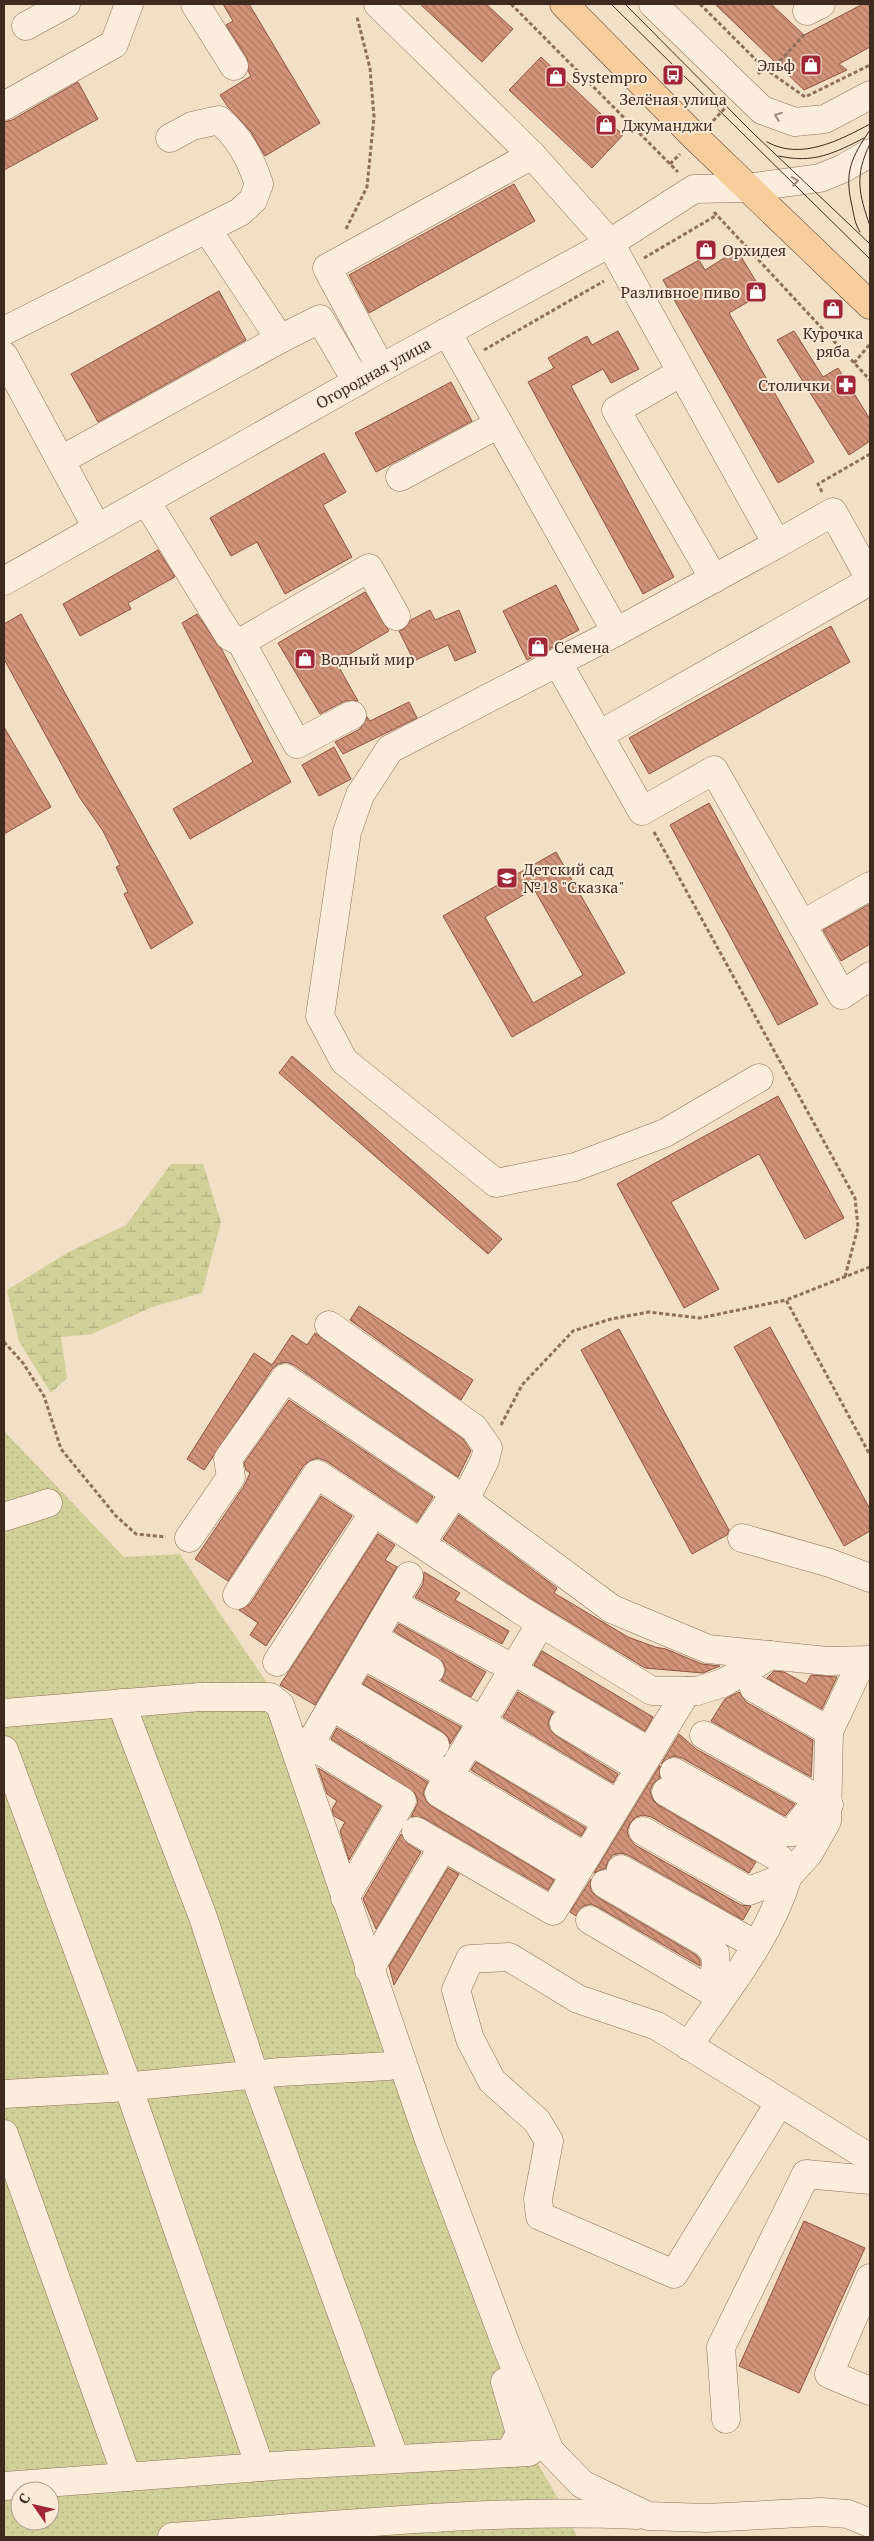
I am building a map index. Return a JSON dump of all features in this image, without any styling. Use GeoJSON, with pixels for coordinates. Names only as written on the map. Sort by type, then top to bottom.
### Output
{"type":"FeatureCollection","features":[{"type":"Feature","properties":{"kind":"main road"},"geometry":{"type":"LineString","coordinates":[[564,4],[747,188],[870,305]]}},
{"type":"Feature","properties":{"kind":"street"},"geometry":{"type":"LineString","coordinates":[[26,26],[66,4]]}},
{"type":"Feature","properties":{"kind":"street"},"geometry":{"type":"LineString","coordinates":[[4,106],[114,44],[129,4]]}},
{"type":"Feature","properties":{"kind":"street"},"geometry":{"type":"LineString","coordinates":[[195,4],[234,66]]}},
{"type":"Feature","properties":{"kind":"street"},"geometry":{"type":"LineString","coordinates":[[653,4],[762,110],[794,122],[825,120],[870,95]]}},
{"type":"Feature","properties":{"kind":"street"},"geometry":{"type":"LineString","coordinates":[[367,8],[532,156],[610,243],[680,373],[777,544]]}},
{"type":"Feature","properties":{"kind":"street"},"geometry":{"type":"LineString","coordinates":[[4,331],[240,212],[253,200],[259,184],[250,158],[233,132],[219,120],[192,126],[170,138]]}},
{"type":"Feature","properties":{"kind":"street"},"geometry":{"type":"LineString","coordinates":[[747,188],[820,178],[842,169],[870,153]]}},
{"type":"Feature","properties":{"kind":"street"},"geometry":{"type":"LineString","coordinates":[[381,368],[328,268],[532,156]]}},
{"type":"Feature","properties":{"kind":"street","name":"Огородная улица"},"geometry":{"type":"LineString","coordinates":[[4,581],[381,368],[610,243],[694,189],[747,188]]}},
{"type":"Feature","properties":{"kind":"street"},"geometry":{"type":"LineString","coordinates":[[206,229],[280,339]]}},
{"type":"Feature","properties":{"kind":"street"},"geometry":{"type":"LineString","coordinates":[[61,460],[280,339],[320,319],[357,382]]}},
{"type":"Feature","properties":{"kind":"street"},"geometry":{"type":"LineString","coordinates":[[447,332],[616,632]]}},
{"type":"Feature","properties":{"kind":"street"},"geometry":{"type":"LineString","coordinates":[[4,356],[98,528]]}},
{"type":"Feature","properties":{"kind":"street"},"geometry":{"type":"LineString","coordinates":[[680,373],[616,410],[714,579]]}},
{"type":"Feature","properties":{"kind":"street"},"geometry":{"type":"LineString","coordinates":[[400,477],[499,424]]}},
{"type":"Feature","properties":{"kind":"street"},"geometry":{"type":"LineString","coordinates":[[146,501],[229,636],[241,642],[297,744],[352,716]]}},
{"type":"Feature","properties":{"kind":"street"},"geometry":{"type":"LineString","coordinates":[[599,735],[870,580],[833,512],[616,632],[390,749],[360,794],[347,832],[320,1016],[344,1061],[496,1183],[575,1167],[665,1133],[759,1078]]}},
{"type":"Feature","properties":{"kind":"street"},"geometry":{"type":"LineString","coordinates":[[241,642],[369,568],[396,616]]}},
{"type":"Feature","properties":{"kind":"street"},"geometry":{"type":"LineString","coordinates":[[558,662],[642,811],[714,770],[842,995],[870,976]]}},
{"type":"Feature","properties":{"kind":"street"},"geometry":{"type":"LineString","coordinates":[[817,916],[870,886]]}},
{"type":"Feature","properties":{"kind":"street"},"geometry":{"type":"LineString","coordinates":[[287,1726],[310,1715],[417,1541],[460,1496],[485,1460],[488,1448],[474,1428],[329,1325]]}},
{"type":"Feature","properties":{"kind":"street"},"geometry":{"type":"LineString","coordinates":[[189,1538],[231,1477],[228,1460],[285,1378],[460,1496],[612,1609],[708,1649],[828,1661],[866,1661],[829,1732],[823,1802],[827,1821],[809,1852],[788,1876],[781,1898],[756,1946],[716,1994],[688,2046]]}},
{"type":"Feature","properties":{"kind":"street"},"geometry":{"type":"LineString","coordinates":[[237,1595],[317,1474],[541,1623],[652,1692],[697,1691],[723,1683],[771,1655]]}},
{"type":"Feature","properties":{"kind":"street"},"geometry":{"type":"LineString","coordinates":[[4,1517],[48,1503]]}},
{"type":"Feature","properties":{"kind":"street"},"geometry":{"type":"LineString","coordinates":[[277,1662],[374,1512]]}},
{"type":"Feature","properties":{"kind":"street"},"geometry":{"type":"LineString","coordinates":[[742,1538],[830,1563],[870,1578]]}},
{"type":"Feature","properties":{"kind":"street"},"geometry":{"type":"LineString","coordinates":[[345,1898],[402,1801],[316,1748],[315,1734],[341,1701],[374,1649],[409,1576]]}},
{"type":"Feature","properties":{"kind":"street"},"geometry":{"type":"LineString","coordinates":[[404,1609],[638,1756]]}},
{"type":"Feature","properties":{"kind":"street"},"geometry":{"type":"LineString","coordinates":[[541,1623],[514,1678],[482,1731],[456,1780],[439,1793],[560,1866]]}},
{"type":"Feature","properties":{"kind":"street"},"geometry":{"type":"LineString","coordinates":[[374,1649],[469,1692]]}},
{"type":"Feature","properties":{"kind":"street"},"geometry":{"type":"LineString","coordinates":[[374,1649],[482,1731],[607,1810]]}},
{"type":"Feature","properties":{"kind":"street"},"geometry":{"type":"LineString","coordinates":[[754,1688],[829,1732]]}},
{"type":"Feature","properties":{"kind":"street"},"geometry":{"type":"LineString","coordinates":[[416,1831],[553,1911],[586,1857],[607,1810],[638,1756],[687,1691]]}},
{"type":"Feature","properties":{"kind":"street"},"geometry":{"type":"LineString","coordinates":[[258,1696],[268,1713],[389,2066],[400,2081],[510,2396],[520,2434],[510,2453]]}},
{"type":"Feature","properties":{"kind":"street"},"geometry":{"type":"LineString","coordinates":[[4,1713],[200,1697],[270,1697],[280,1705],[369,1970],[428,2137],[508,2350],[550,2451],[582,2484],[648,2516]]}},
{"type":"Feature","properties":{"kind":"street"},"geometry":{"type":"LineString","coordinates":[[341,1701],[435,1745]]}},
{"type":"Feature","properties":{"kind":"street"},"geometry":{"type":"LineString","coordinates":[[341,1701],[456,1780],[586,1857]]}},
{"type":"Feature","properties":{"kind":"street"},"geometry":{"type":"LineString","coordinates":[[121,1703],[203,1917],[254,2074],[395,2459]]}},
{"type":"Feature","properties":{"kind":"street"},"geometry":{"type":"LineString","coordinates":[[704,1735],[823,1802]]}},
{"type":"Feature","properties":{"kind":"street"},"geometry":{"type":"LineString","coordinates":[[4,1750],[128,2086],[260,2467]]}},
{"type":"Feature","properties":{"kind":"street"},"geometry":{"type":"LineString","coordinates":[[788,1876],[779,1858],[670,1782],[782,1832],[793,1832],[823,1802]]}},
{"type":"Feature","properties":{"kind":"street"},"geometry":{"type":"LineString","coordinates":[[643,1831],[749,1891],[788,1876]]}},
{"type":"Feature","properties":{"kind":"street"},"geometry":{"type":"LineString","coordinates":[[369,1970],[435,1860]]}},
{"type":"Feature","properties":{"kind":"street"},"geometry":{"type":"LineString","coordinates":[[716,1994],[716,1953],[706,1943],[613,1877],[756,1946]]}},
{"type":"Feature","properties":{"kind":"street"},"geometry":{"type":"LineString","coordinates":[[590,1920],[716,1994]]}},
{"type":"Feature","properties":{"kind":"street"},"geometry":{"type":"LineString","coordinates":[[780,2102],[674,2274],[540,2216],[538,2199],[549,2141],[537,2121],[492,2082],[470,2038],[456,1990],[470,1959],[509,1957],[578,1999],[657,2026],[688,2046],[780,2102],[870,2158]]}},
{"type":"Feature","properties":{"kind":"street"},"geometry":{"type":"LineString","coordinates":[[4,2094],[128,2086],[254,2074],[389,2066]]}},
{"type":"Feature","properties":{"kind":"street"},"geometry":{"type":"LineString","coordinates":[[4,2134],[127,2477]]}},
{"type":"Feature","properties":{"kind":"street"},"geometry":{"type":"LineString","coordinates":[[726,2419],[721,2347],[806,2174],[870,2180]]}},
{"type":"Feature","properties":{"kind":"street"},"geometry":{"type":"LineString","coordinates":[[870,2278],[829,2374],[870,2392]]}},
{"type":"Feature","properties":{"kind":"street"},"geometry":{"type":"LineString","coordinates":[[4,2486],[260,2467],[550,2451]]}},
{"type":"Feature","properties":{"kind":"street"},"geometry":{"type":"LineString","coordinates":[[172,2537],[266,2534],[477,2514],[566,2512],[706,2518],[821,2512],[848,2514],[870,2523]]}},
{"type":"Feature","properties":{"kind":"path"},"geometry":{"type":"LineString","coordinates":[[700,4],[764,68],[805,97],[870,66]]}},
{"type":"Feature","properties":{"kind":"path"},"geometry":{"type":"LineString","coordinates":[[345,232],[367,187],[374,116],[367,8]]}},
{"type":"Feature","properties":{"kind":"path"},"geometry":{"type":"LineString","coordinates":[[464,362],[717,215]]}},
{"type":"Feature","properties":{"kind":"path"},"geometry":{"type":"LineString","coordinates":[[854,363],[870,344]]}},
{"type":"Feature","properties":{"kind":"path"},"geometry":{"type":"LineString","coordinates":[[833,512],[818,484],[870,454]]}},
{"type":"Feature","properties":{"kind":"path"},"geometry":{"type":"LineString","coordinates":[[642,811],[855,1198],[858,1227],[845,1277]]}},
{"type":"Feature","properties":{"kind":"path"},"geometry":{"type":"LineString","coordinates":[[488,1448],[522,1385],[573,1331],[611,1319],[649,1312],[700,1318],[786,1300],[870,1266]]}},
{"type":"Feature","properties":{"kind":"path"},"geometry":{"type":"LineString","coordinates":[[786,1300],[870,1455]]}},
{"type":"Feature","properties":{"kind":"path"},"geometry":{"type":"LineString","coordinates":[[4,1342],[23,1364],[44,1396],[61,1449],[116,1516],[136,1534],[189,1538]]}},
{"type":"Feature","properties":{"kind":"green space"},"geometry":{"type":"Polygon","coordinates":[[[171,1164],[203,1164],[221,1222],[202,1293],[152,1307],[92,1334],[61,1337],[67,1378],[51,1393],[19,1341],[7,1290],[67,1253],[126,1225],[171,1164]]]}},
{"type":"Feature","properties":{"kind":"green space"},"geometry":{"type":"Polygon","coordinates":[[[4,1431],[124,1557],[180,1554],[267,1683],[531,2452],[566,2512],[577,2537],[4,2537],[4,1431]]]}},
{"type":"Feature","properties":{"kind":"building"},"geometry":{"type":"Polygon","coordinates":[[[223,4],[249,4],[320,123],[265,156],[251,132],[228,107],[220,95],[251,76],[248,71],[247,58],[226,25],[233,21],[223,4]]]}},
{"type":"Feature","properties":{"kind":"building"},"geometry":{"type":"Polygon","coordinates":[[[420,4],[486,4],[513,29],[482,62],[420,4]]]}},
{"type":"Feature","properties":{"kind":"building"},"geometry":{"type":"Polygon","coordinates":[[[715,4],[771,4],[804,35],[863,4],[870,4],[870,47],[839,64],[847,70],[804,90],[715,4]]]}},
{"type":"Feature","properties":{"kind":"building"},"geometry":{"type":"Polygon","coordinates":[[[541,57],[623,135],[592,168],[509,90],[541,57]]]}},
{"type":"Feature","properties":{"kind":"building"},"geometry":{"type":"Polygon","coordinates":[[[78,82],[98,119],[4,170],[4,122],[12,120],[78,82]]]}},
{"type":"Feature","properties":{"kind":"building"},"geometry":{"type":"Polygon","coordinates":[[[514,184],[535,221],[369,313],[349,275],[514,184]]]}},
{"type":"Feature","properties":{"kind":"building"},"geometry":{"type":"Polygon","coordinates":[[[737,250],[763,293],[729,313],[814,462],[778,483],[663,280],[699,260],[705,270],[737,250]]]}},
{"type":"Feature","properties":{"kind":"building"},"geometry":{"type":"Polygon","coordinates":[[[219,291],[246,340],[98,422],[71,374],[219,291]]]}},
{"type":"Feature","properties":{"kind":"building"},"geometry":{"type":"Polygon","coordinates":[[[618,331],[639,369],[611,383],[603,369],[571,386],[674,577],[643,594],[528,382],[554,368],[548,358],[587,336],[592,345],[618,331]]]}},
{"type":"Feature","properties":{"kind":"building"},"geometry":{"type":"Polygon","coordinates":[[[794,331],[823,377],[838,368],[870,419],[870,441],[849,455],[777,340],[794,331]]]}},
{"type":"Feature","properties":{"kind":"building"},"geometry":{"type":"Polygon","coordinates":[[[451,382],[472,421],[376,472],[355,433],[451,382]]]}},
{"type":"Feature","properties":{"kind":"building"},"geometry":{"type":"Polygon","coordinates":[[[324,453],[346,492],[323,505],[352,557],[285,594],[257,542],[231,556],[210,518],[324,453]]]}},
{"type":"Feature","properties":{"kind":"building"},"geometry":{"type":"Polygon","coordinates":[[[158,550],[175,577],[128,603],[131,609],[80,636],[63,604],[158,550]]]}},
{"type":"Feature","properties":{"kind":"building"},"geometry":{"type":"Polygon","coordinates":[[[556,585],[579,630],[558,641],[559,644],[527,660],[503,611],[556,585]]]}},
{"type":"Feature","properties":{"kind":"building"},"geometry":{"type":"Polygon","coordinates":[[[365,592],[389,631],[336,662],[358,701],[345,701],[320,714],[278,643],[365,592]]]}},
{"type":"Feature","properties":{"kind":"building"},"geometry":{"type":"Polygon","coordinates":[[[430,610],[435,620],[459,610],[476,652],[455,661],[448,645],[414,661],[399,631],[404,629],[411,620],[430,610]]]}},
{"type":"Feature","properties":{"kind":"building"},"geometry":{"type":"Polygon","coordinates":[[[21,614],[193,923],[151,949],[124,894],[128,892],[116,867],[120,865],[103,831],[80,798],[4,659],[4,624],[21,614]]]}},
{"type":"Feature","properties":{"kind":"building"},"geometry":{"type":"Polygon","coordinates":[[[197,614],[222,650],[291,782],[190,839],[173,809],[253,762],[182,623],[197,614]]]}},
{"type":"Feature","properties":{"kind":"building"},"geometry":{"type":"Polygon","coordinates":[[[831,626],[850,662],[649,774],[629,738],[831,626]]]}},
{"type":"Feature","properties":{"kind":"building"},"geometry":{"type":"Polygon","coordinates":[[[409,702],[417,718],[343,754],[335,742],[360,729],[367,717],[370,721],[409,702]]]}},
{"type":"Feature","properties":{"kind":"building"},"geometry":{"type":"Polygon","coordinates":[[[4,727],[51,807],[4,834],[4,727]]]}},
{"type":"Feature","properties":{"kind":"building"},"geometry":{"type":"Polygon","coordinates":[[[334,747],[351,779],[319,796],[302,765],[334,747]]]}},
{"type":"Feature","properties":{"kind":"building"},"geometry":{"type":"Polygon","coordinates":[[[709,803],[818,1004],[778,1025],[670,825],[709,803]]]}},
{"type":"Feature","properties":{"kind":"building"},"geometry":{"type":"Polygon","coordinates":[[[556,852],[625,973],[512,1037],[443,916],[556,852]],[[534,889],[485,917],[533,1003],[583,975],[534,889]]]}},
{"type":"Feature","properties":{"kind":"building"},"geometry":{"type":"Polygon","coordinates":[[[870,904],[870,944],[841,961],[823,930],[870,904]]]}},
{"type":"Feature","properties":{"kind":"building"},"geometry":{"type":"Polygon","coordinates":[[[292,1056],[502,1239],[488,1254],[279,1073],[292,1056]]]}},
{"type":"Feature","properties":{"kind":"building"},"geometry":{"type":"Polygon","coordinates":[[[778,1096],[844,1218],[805,1239],[759,1154],[671,1202],[719,1289],[684,1308],[617,1184],[778,1096]]]}},
{"type":"Feature","properties":{"kind":"building"},"geometry":{"type":"Polygon","coordinates":[[[359,1306],[473,1380],[461,1400],[350,1320],[359,1306]]]}},
{"type":"Feature","properties":{"kind":"building"},"geometry":{"type":"Polygon","coordinates":[[[770,1327],[870,1509],[870,1531],[844,1546],[734,1347],[770,1327]]]}},
{"type":"Feature","properties":{"kind":"building"},"geometry":{"type":"Polygon","coordinates":[[[619,1329],[729,1530],[727,1535],[692,1554],[581,1350],[619,1329]]]}},
{"type":"Feature","properties":{"kind":"building"},"geometry":{"type":"Polygon","coordinates":[[[315,1333],[463,1439],[471,1451],[458,1477],[294,1365],[286,1362],[278,1364],[272,1369],[204,1470],[187,1459],[254,1353],[272,1365],[292,1335],[307,1345],[315,1333]]]}},
{"type":"Feature","properties":{"kind":"building"},"geometry":{"type":"Polygon","coordinates":[[[289,1400],[433,1497],[417,1522],[326,1461],[318,1458],[311,1460],[304,1465],[228,1581],[195,1559],[244,1486],[250,1473],[246,1470],[244,1463],[289,1400]]]}},
{"type":"Feature","properties":{"kind":"building"},"geometry":{"type":"Polygon","coordinates":[[[321,1496],[352,1516],[266,1646],[250,1635],[258,1623],[239,1610],[250,1604],[321,1496]]]}},
{"type":"Feature","properties":{"kind":"building"},"geometry":{"type":"Polygon","coordinates":[[[459,1515],[557,1588],[554,1593],[628,1637],[666,1649],[702,1664],[720,1666],[703,1673],[645,1668],[530,1598],[443,1539],[459,1515]]]}},
{"type":"Feature","properties":{"kind":"building"},"geometry":{"type":"Polygon","coordinates":[[[378,1534],[395,1545],[385,1560],[397,1567],[315,1705],[280,1685],[378,1534]]]}},
{"type":"Feature","properties":{"kind":"building"},"geometry":{"type":"Polygon","coordinates":[[[424,1572],[460,1593],[455,1600],[509,1631],[502,1644],[415,1597],[423,1584],[424,1572]]]}},
{"type":"Feature","properties":{"kind":"building"},"geometry":{"type":"Polygon","coordinates":[[[399,1624],[486,1672],[471,1697],[441,1680],[446,1670],[443,1662],[394,1631],[399,1624]]]}},
{"type":"Feature","properties":{"kind":"building"},"geometry":{"type":"Polygon","coordinates":[[[542,1651],[653,1717],[645,1731],[534,1665],[542,1651]]]}},
{"type":"Feature","properties":{"kind":"building"},"geometry":{"type":"Polygon","coordinates":[[[774,1671],[784,1672],[806,1684],[811,1675],[837,1677],[822,1709],[767,1678],[774,1671]]]}},
{"type":"Feature","properties":{"kind":"building"},"geometry":{"type":"Polygon","coordinates":[[[368,1676],[461,1727],[450,1744],[448,1737],[443,1732],[363,1684],[368,1676]]]}},
{"type":"Feature","properties":{"kind":"building"},"geometry":{"type":"Polygon","coordinates":[[[518,1692],[553,1712],[548,1723],[550,1730],[556,1736],[618,1774],[613,1783],[503,1717],[518,1692]]]}},
{"type":"Feature","properties":{"kind":"building"},"geometry":{"type":"Polygon","coordinates":[[[739,1692],[746,1702],[813,1740],[811,1777],[711,1721],[725,1699],[739,1692]]]}},
{"type":"Feature","properties":{"kind":"building"},"geometry":{"type":"Polygon","coordinates":[[[337,1728],[428,1782],[423,1793],[426,1801],[431,1806],[554,1880],[548,1890],[424,1818],[411,1817],[418,1802],[415,1793],[331,1739],[337,1728]]]}},
{"type":"Feature","properties":{"kind":"building"},"geometry":{"type":"Polygon","coordinates":[[[679,1734],[696,1749],[795,1804],[785,1816],[682,1758],[673,1756],[661,1764],[679,1734]]]}},
{"type":"Feature","properties":{"kind":"building"},"geometry":{"type":"Polygon","coordinates":[[[476,1762],[586,1828],[581,1836],[471,1770],[476,1762]]]}},
{"type":"Feature","properties":{"kind":"building"},"geometry":{"type":"Polygon","coordinates":[[[660,1765],[660,1778],[653,1784],[650,1791],[653,1800],[658,1805],[756,1862],[749,1873],[651,1817],[643,1815],[636,1817],[630,1823],[627,1831],[629,1838],[635,1845],[741,1905],[751,1906],[743,1920],[628,1855],[621,1853],[613,1855],[608,1861],[606,1868],[594,1873],[660,1765]]]}},
{"type":"Feature","properties":{"kind":"building"},"geometry":{"type":"Polygon","coordinates":[[[318,1768],[381,1806],[349,1860],[340,1831],[345,1822],[334,1816],[332,1809],[337,1801],[327,1794],[318,1768]]]}},
{"type":"Feature","properties":{"kind":"building"},"geometry":{"type":"Polygon","coordinates":[[[401,1834],[408,1844],[421,1852],[376,1929],[363,1899],[401,1834]]]}},
{"type":"Feature","properties":{"kind":"building"},"geometry":{"type":"Polygon","coordinates":[[[448,1868],[459,1874],[394,1985],[389,1966],[448,1868]]]}},
{"type":"Feature","properties":{"kind":"building"},"geometry":{"type":"Polygon","coordinates":[[[591,1879],[591,1891],[597,1897],[696,1955],[700,1960],[700,1966],[591,1904],[583,1906],[576,1916],[570,1912],[591,1879]]]}},
{"type":"Feature","properties":{"kind":"building"},"geometry":{"type":"Polygon","coordinates":[[[804,2221],[865,2248],[799,2393],[739,2366],[804,2221]]]}},
{"type":"Feature","properties":{"kind":"tram line"},"geometry":{"type":"LineString","coordinates":[[611,4],[870,259]]}},
{"type":"Feature","properties":{"kind":"tram line"},"geometry":{"type":"LineString","coordinates":[[625,4],[754,134],[870,244]]}},
{"type":"Feature","properties":{"kind":"tram line"},"geometry":{"type":"LineString","coordinates":[[767,142],[780,147],[807,149],[833,142],[870,124]]}},
{"type":"Feature","properties":{"kind":"tram line"},"geometry":{"type":"LineString","coordinates":[[860,232],[855,220],[850,194],[849,174],[854,157],[870,130]]}},
{"type":"Feature","properties":{"kind":"tram line"},"geometry":{"type":"LineString","coordinates":[[779,156],[803,159],[823,156],[864,138]]}},
{"type":"Feature","properties":{"kind":"tram line"},"geometry":{"type":"LineString","coordinates":[[870,144],[860,176],[861,194],[870,226]]}},
{"type":"Feature","properties":{"kind":"place","name":"Эльф"},"geometry":{"type":"Point","coordinates":[811,65]}},
{"type":"Feature","properties":{"kind":"place","name":"Зелёная улица"},"geometry":{"type":"Point","coordinates":[673,75]}},
{"type":"Feature","properties":{"kind":"place","name":"Systempro"},"geometry":{"type":"Point","coordinates":[556,77]}},
{"type":"Feature","properties":{"kind":"place","name":"Джуманджи"},"geometry":{"type":"Point","coordinates":[606,125]}},
{"type":"Feature","properties":{"kind":"place","name":"Орхидея"},"geometry":{"type":"Point","coordinates":[706,250]}},
{"type":"Feature","properties":{"kind":"place","name":"Разливное пиво"},"geometry":{"type":"Point","coordinates":[756,292]}},
{"type":"Feature","properties":{"kind":"place","name":"Курочка ряба"},"geometry":{"type":"Point","coordinates":[833,309]}},
{"type":"Feature","properties":{"kind":"place","name":"Столички"},"geometry":{"type":"Point","coordinates":[846,385]}},
{"type":"Feature","properties":{"kind":"place","name":"Семена"},"geometry":{"type":"Point","coordinates":[538,647]}},
{"type":"Feature","properties":{"kind":"place","name":"Водный мир"},"geometry":{"type":"Point","coordinates":[305,659]}},
{"type":"Feature","properties":{"kind":"place","name":"Детский сад №18 \"Сказка\""},"geometry":{"type":"Point","coordinates":[507,878]}}]}
